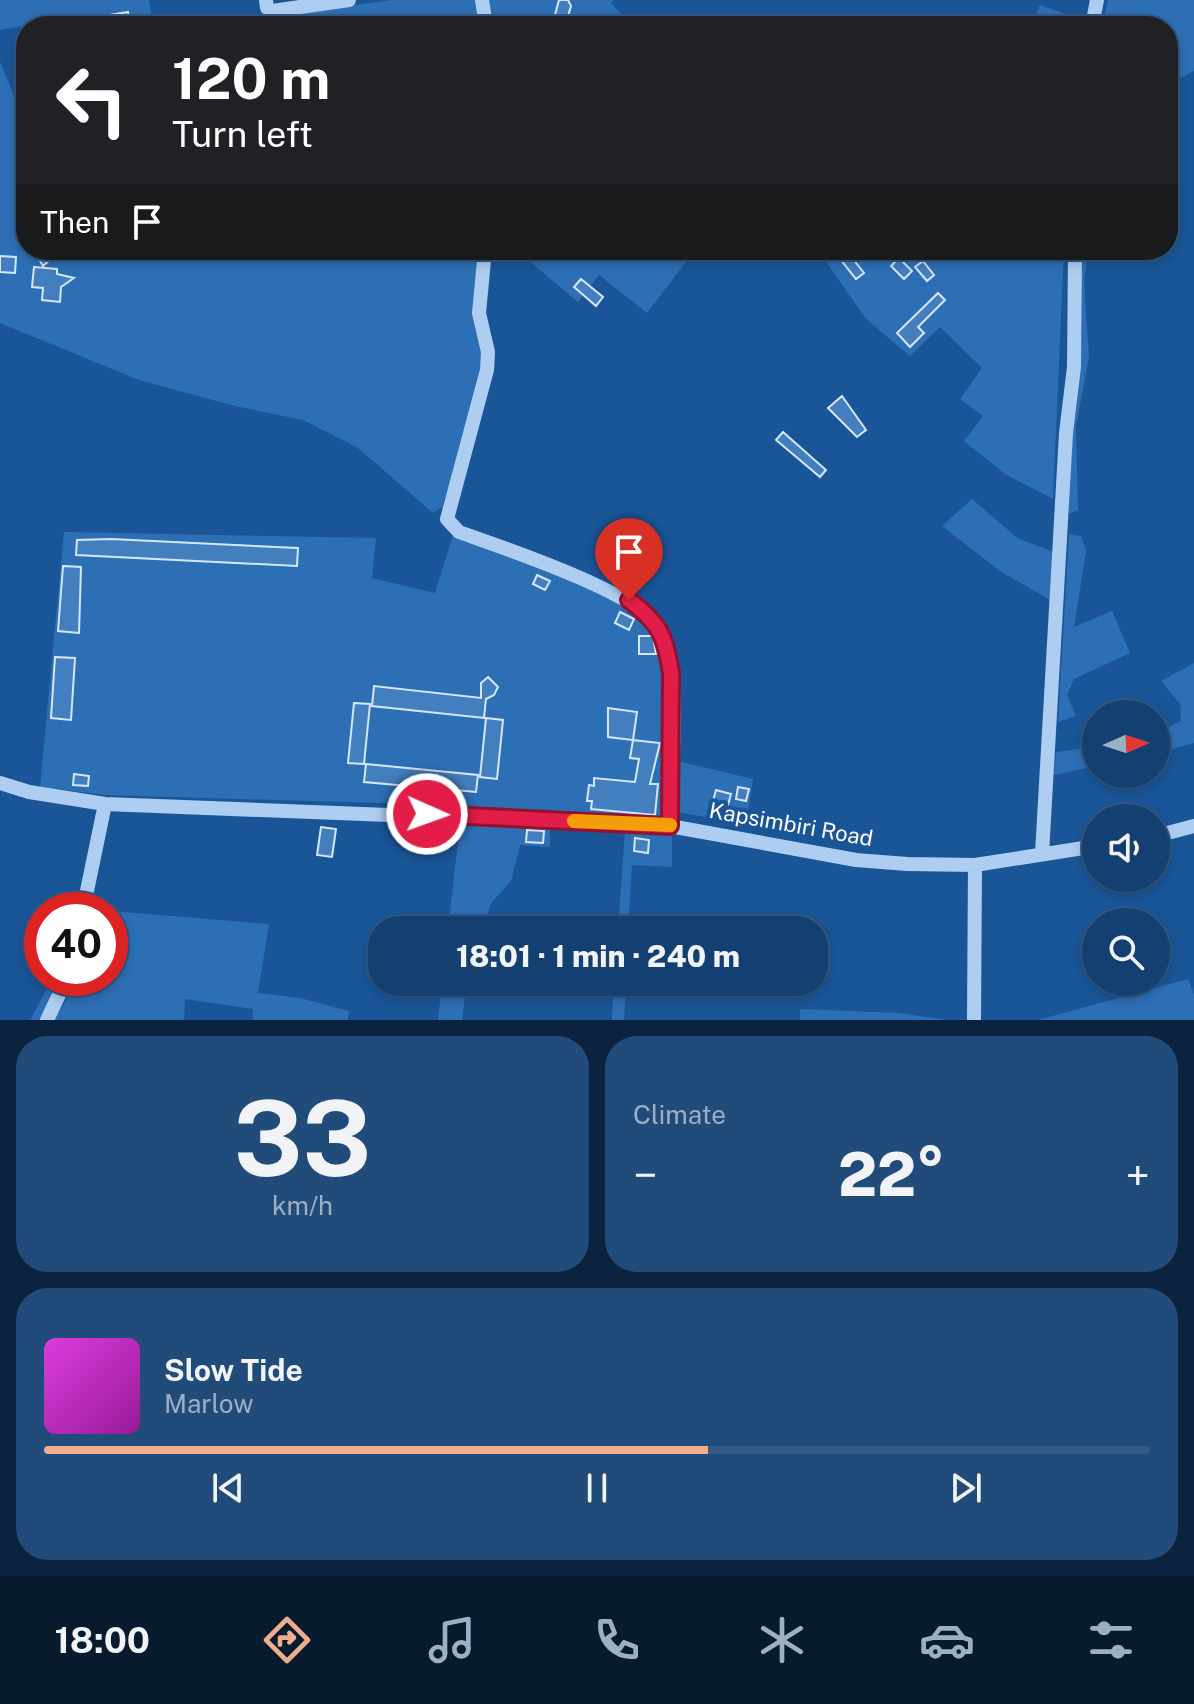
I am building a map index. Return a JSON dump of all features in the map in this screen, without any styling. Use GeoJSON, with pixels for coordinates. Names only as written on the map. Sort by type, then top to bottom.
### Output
{"type":"FeatureCollection","features":[{"type":"Feature","properties":{"kind":"street"},"geometry":{"type":"LineString","coordinates":[[266,0],[267,8],[272,11],[349,0]]}},
{"type":"Feature","properties":{"kind":"street"},"geometry":{"type":"LineString","coordinates":[[484,260],[479,313],[488,352],[487,370],[447,519],[459,532],[629,600],[659,627],[671,673],[670,826]]}},
{"type":"Feature","properties":{"kind":"street"},"geometry":{"type":"LineString","coordinates":[[1042,854],[1066,433],[1074,367],[1075,260]]}},
{"type":"Feature","properties":{"kind":"street","name":"Kapsimbiri Road"},"geometry":{"type":"LineString","coordinates":[[0,783],[29,792],[105,804],[670,826],[856,860],[975,865],[1082,848]]}},
{"type":"Feature","properties":{"kind":"street"},"geometry":{"type":"LineString","coordinates":[[87,892],[105,804]]}},
{"type":"Feature","properties":{"kind":"street"},"geometry":{"type":"LineString","coordinates":[[1170,832],[1194,826]]}},
{"type":"Feature","properties":{"kind":"street"},"geometry":{"type":"LineString","coordinates":[[974,1020],[975,865]]}},
{"type":"Feature","properties":{"kind":"street"},"geometry":{"type":"LineString","coordinates":[[47,1020],[58,996]]}},
{"type":"Feature","properties":{"kind":"shaded area"},"geometry":{"type":"Polygon","coordinates":[[[0,0],[149,0],[151,16],[16,16],[16,27],[0,30],[0,0]]]}},
{"type":"Feature","properties":{"kind":"shaded area"},"geometry":{"type":"Polygon","coordinates":[[[392,0],[476,0],[478,16],[272,16],[392,0]]]}},
{"type":"Feature","properties":{"kind":"shaded area"},"geometry":{"type":"Polygon","coordinates":[[[487,0],[613,0],[611,3],[623,16],[491,16],[487,0]]]}},
{"type":"Feature","properties":{"kind":"shaded area"},"geometry":{"type":"Polygon","coordinates":[[[1108,0],[1194,0],[1194,71],[1178,79],[1178,16],[1104,16],[1108,0]]]}},
{"type":"Feature","properties":{"kind":"shaded area"},"geometry":{"type":"Polygon","coordinates":[[[1040,5],[1072,16],[1035,16],[1040,5]]]}},
{"type":"Feature","properties":{"kind":"shaded area"},"geometry":{"type":"Polygon","coordinates":[[[0,62],[16,100],[16,260],[480,260],[483,355],[467,432],[442,507],[433,513],[358,448],[303,420],[235,406],[139,380],[0,323],[0,62]]]}},
{"type":"Feature","properties":{"kind":"shaded area"},"geometry":{"type":"Polygon","coordinates":[[[528,260],[687,260],[647,313],[599,275],[578,302],[528,260]]]}},
{"type":"Feature","properties":{"kind":"shaded area"},"geometry":{"type":"Polygon","coordinates":[[[825,260],[1064,260],[1053,499],[1005,474],[964,441],[983,416],[960,399],[982,368],[940,327],[910,356],[866,319],[825,260]]]}},
{"type":"Feature","properties":{"kind":"shaded area"},"geometry":{"type":"Polygon","coordinates":[[[1078,260],[1087,260],[1084,282],[1089,357],[1076,426],[1078,510],[1069,514],[1069,433],[1078,260]]]}},
{"type":"Feature","properties":{"kind":"shaded area"},"geometry":{"type":"Polygon","coordinates":[[[972,499],[1019,539],[1054,552],[1050,600],[1000,571],[942,526],[972,499]]]}},
{"type":"Feature","properties":{"kind":"shaded area"},"geometry":{"type":"Polygon","coordinates":[[[64,532],[376,538],[372,578],[435,593],[453,535],[587,587],[636,612],[650,624],[659,640],[663,658],[664,819],[379,803],[105,795],[40,787],[64,532]]]}},
{"type":"Feature","properties":{"kind":"shaded area"},"geometry":{"type":"Polygon","coordinates":[[[1069,534],[1081,536],[1086,551],[1074,627],[1112,611],[1130,653],[1074,679],[1067,695],[1076,716],[1058,722],[1069,534]]]}},
{"type":"Feature","properties":{"kind":"shaded area"},"geometry":{"type":"Polygon","coordinates":[[[1194,663],[1194,743],[1170,750],[1170,726],[1181,721],[1180,704],[1161,681],[1194,663]]]}},
{"type":"Feature","properties":{"kind":"shaded area"},"geometry":{"type":"Polygon","coordinates":[[[1082,749],[1082,769],[1054,775],[1056,752],[1082,749]]]}},
{"type":"Feature","properties":{"kind":"shaded area"},"geometry":{"type":"Polygon","coordinates":[[[677,761],[753,779],[746,824],[677,812],[677,761]]]}},
{"type":"Feature","properties":{"kind":"shaded area"},"geometry":{"type":"Polygon","coordinates":[[[460,823],[550,828],[550,847],[520,845],[511,881],[492,902],[486,916],[450,916],[460,823]]]}},
{"type":"Feature","properties":{"kind":"shaded area"},"geometry":{"type":"Polygon","coordinates":[[[625,831],[672,833],[672,867],[632,865],[629,916],[619,916],[625,831]]]}},
{"type":"Feature","properties":{"kind":"shaded area"},"geometry":{"type":"Polygon","coordinates":[[[128,912],[269,924],[258,993],[300,998],[349,1011],[348,1020],[253,1020],[253,1009],[185,999],[184,1020],[54,1020],[68,996],[128,996],[128,912]]]}},
{"type":"Feature","properties":{"kind":"shaded area"},"geometry":{"type":"Polygon","coordinates":[[[1188,979],[1194,994],[1194,1020],[1038,1020],[1126,996],[1170,996],[1170,984],[1188,979]]]}},
{"type":"Feature","properties":{"kind":"shaded area"},"geometry":{"type":"Polygon","coordinates":[[[43,996],[53,996],[41,1020],[30,1020],[43,996]]]}},
{"type":"Feature","properties":{"kind":"shaded area"},"geometry":{"type":"Polygon","coordinates":[[[441,996],[465,996],[462,1020],[438,1020],[441,996]]]}},
{"type":"Feature","properties":{"kind":"shaded area"},"geometry":{"type":"Polygon","coordinates":[[[613,996],[625,996],[624,1020],[612,1020],[613,996]]]}},
{"type":"Feature","properties":{"kind":"shaded area"},"geometry":{"type":"Polygon","coordinates":[[[800,1009],[899,1013],[947,1020],[800,1020],[800,1009]]]}},
{"type":"Feature","properties":{"kind":"building"},"geometry":{"type":"Polygon","coordinates":[[[559,0],[568,0],[571,6],[568,16],[555,16],[559,0]]]}},
{"type":"Feature","properties":{"kind":"building"},"geometry":{"type":"Polygon","coordinates":[[[128,12],[129,16],[103,16],[128,12]]]}},
{"type":"Feature","properties":{"kind":"building"},"geometry":{"type":"Polygon","coordinates":[[[0,256],[16,257],[15,273],[0,272],[0,256]]]}},
{"type":"Feature","properties":{"kind":"building"},"geometry":{"type":"Polygon","coordinates":[[[841,260],[854,260],[864,273],[856,279],[841,260]]]}},
{"type":"Feature","properties":{"kind":"building"},"geometry":{"type":"Polygon","coordinates":[[[901,260],[912,271],[904,279],[891,266],[901,260]]]}},
{"type":"Feature","properties":{"kind":"building"},"geometry":{"type":"Polygon","coordinates":[[[923,261],[934,275],[927,281],[915,267],[923,261]]]}},
{"type":"Feature","properties":{"kind":"building"},"geometry":{"type":"Polygon","coordinates":[[[34,267],[57,269],[57,274],[74,278],[61,287],[60,302],[42,300],[43,288],[32,287],[34,267]]]}},
{"type":"Feature","properties":{"kind":"building"},"geometry":{"type":"Polygon","coordinates":[[[581,279],[603,297],[596,306],[574,287],[581,279]]]}},
{"type":"Feature","properties":{"kind":"building"},"geometry":{"type":"Polygon","coordinates":[[[938,293],[945,300],[918,327],[924,333],[910,347],[897,333],[938,293]]]}},
{"type":"Feature","properties":{"kind":"building"},"geometry":{"type":"Polygon","coordinates":[[[842,396],[866,430],[857,437],[828,408],[842,396]]]}},
{"type":"Feature","properties":{"kind":"building"},"geometry":{"type":"Polygon","coordinates":[[[783,432],[826,470],[820,477],[776,440],[783,432]]]}},
{"type":"Feature","properties":{"kind":"building"},"geometry":{"type":"Polygon","coordinates":[[[77,540],[298,548],[297,566],[76,555],[77,540]]]}},
{"type":"Feature","properties":{"kind":"building"},"geometry":{"type":"Polygon","coordinates":[[[63,566],[81,567],[79,633],[58,631],[63,566]]]}},
{"type":"Feature","properties":{"kind":"building"},"geometry":{"type":"Polygon","coordinates":[[[537,575],[550,581],[545,590],[533,584],[537,575]]]}},
{"type":"Feature","properties":{"kind":"building"},"geometry":{"type":"Polygon","coordinates":[[[620,612],[634,619],[629,630],[615,623],[620,612]]]}},
{"type":"Feature","properties":{"kind":"building"},"geometry":{"type":"Polygon","coordinates":[[[639,636],[653,636],[656,654],[639,654],[639,636]]]}},
{"type":"Feature","properties":{"kind":"building"},"geometry":{"type":"Polygon","coordinates":[[[55,657],[75,658],[71,720],[51,718],[55,657]]]}},
{"type":"Feature","properties":{"kind":"building"},"geometry":{"type":"Polygon","coordinates":[[[488,677],[498,687],[494,695],[486,699],[484,718],[372,706],[374,686],[481,698],[481,683],[488,677]]]}},
{"type":"Feature","properties":{"kind":"building"},"geometry":{"type":"Polygon","coordinates":[[[354,703],[370,704],[364,764],[348,763],[354,703]]]}},
{"type":"Feature","properties":{"kind":"building"},"geometry":{"type":"Polygon","coordinates":[[[608,708],[637,712],[633,740],[608,737],[608,708]]]}},
{"type":"Feature","properties":{"kind":"building"},"geometry":{"type":"Polygon","coordinates":[[[486,718],[503,720],[497,779],[480,777],[486,718]]]}},
{"type":"Feature","properties":{"kind":"building"},"geometry":{"type":"Polygon","coordinates":[[[633,740],[660,743],[650,784],[658,784],[655,815],[591,809],[592,801],[587,801],[589,785],[594,786],[594,778],[635,782],[639,759],[630,758],[633,740]]]}},
{"type":"Feature","properties":{"kind":"building"},"geometry":{"type":"Polygon","coordinates":[[[366,764],[478,775],[476,792],[364,782],[366,764]]]}},
{"type":"Feature","properties":{"kind":"building"},"geometry":{"type":"Polygon","coordinates":[[[74,774],[89,776],[88,786],[73,785],[74,774]]]}},
{"type":"Feature","properties":{"kind":"building"},"geometry":{"type":"Polygon","coordinates":[[[738,787],[749,789],[746,801],[736,799],[738,787]]]}},
{"type":"Feature","properties":{"kind":"building"},"geometry":{"type":"Polygon","coordinates":[[[716,790],[731,794],[728,805],[713,801],[716,790]]]}},
{"type":"Feature","properties":{"kind":"building"},"geometry":{"type":"Polygon","coordinates":[[[321,827],[336,829],[332,857],[317,855],[321,827]]]}},
{"type":"Feature","properties":{"kind":"building"},"geometry":{"type":"Polygon","coordinates":[[[527,830],[544,831],[543,843],[526,842],[527,830]]]}},
{"type":"Feature","properties":{"kind":"building"},"geometry":{"type":"Polygon","coordinates":[[[635,838],[649,840],[648,853],[634,851],[635,838]]]}},
{"type":"Feature","properties":{"kind":"slow traffic"},"geometry":{"type":"LineString","coordinates":[[574,821],[670,825]]}},
{"type":"Feature","properties":{"kind":"route"},"geometry":{"type":"LineString","coordinates":[[427,814],[670,826],[671,673],[668,656],[659,627],[629,600]]}}]}
